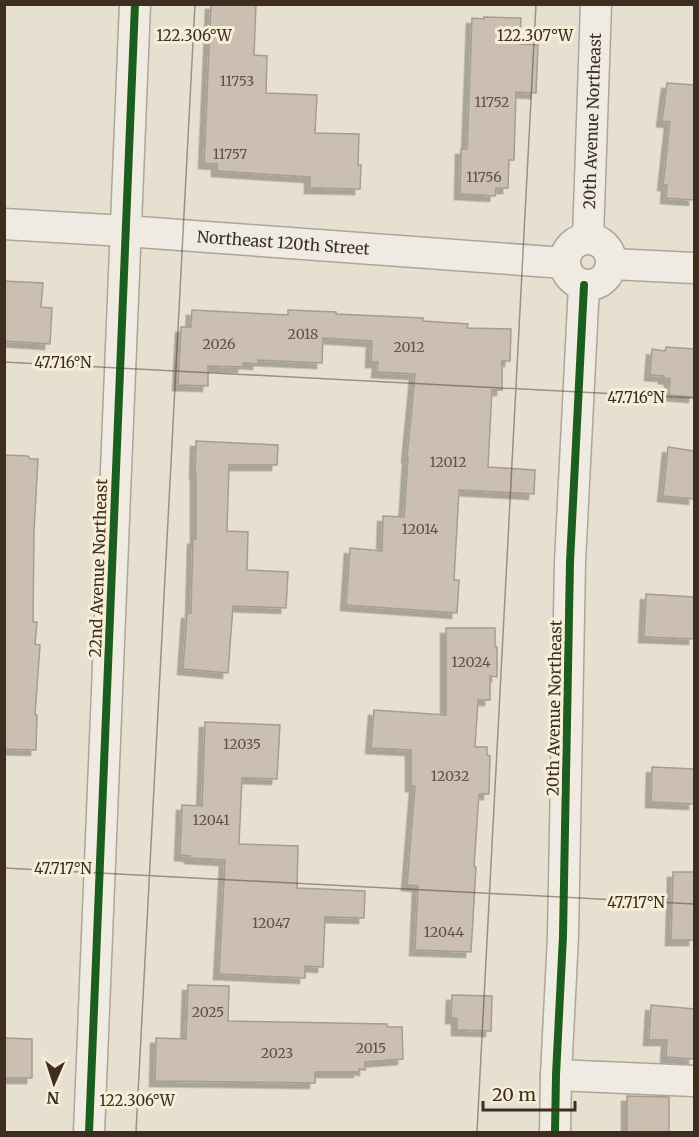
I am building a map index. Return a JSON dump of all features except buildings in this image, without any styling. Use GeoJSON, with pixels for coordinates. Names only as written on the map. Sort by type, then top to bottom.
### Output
{"type":"FeatureCollection","features":[{"type":"Feature","properties":{"kind":"street","name":"22nd Avenue Northeast"},"geometry":{"type":"LineString","coordinates":[[88,1132],[135,4]]}},
{"type":"Feature","properties":{"kind":"street","name":"20th Avenue Northeast"},"geometry":{"type":"LineString","coordinates":[[588,238],[596,4]]}},
{"type":"Feature","properties":{"kind":"street","name":"Northeast 120th Street"},"geometry":{"type":"LineString","coordinates":[[4,224],[564,263]]}},
{"type":"Feature","properties":{"kind":"street"},"geometry":{"type":"LineString","coordinates":[[588,238],[603,243],[611,256],[612,264],[605,278],[591,285],[584,285],[570,277],[564,263],[568,249],[573,243],[588,238]]}},
{"type":"Feature","properties":{"kind":"street"},"geometry":{"type":"LineString","coordinates":[[612,264],[694,268]]}},
{"type":"Feature","properties":{"kind":"street","name":"20th Avenue Northeast"},"geometry":{"type":"LineString","coordinates":[[555,1132],[563,936],[570,562],[584,285]]}},
{"type":"Feature","properties":{"kind":"street"},"geometry":{"type":"LineString","coordinates":[[556,1075],[694,1081]]}},
{"type":"Feature","properties":{"kind":"cycle path"},"geometry":{"type":"LineString","coordinates":[[89,1132],[135,4]]}},
{"type":"Feature","properties":{"kind":"cycle path"},"geometry":{"type":"LineString","coordinates":[[555,1132],[563,936],[570,562],[584,285]]}}]}
